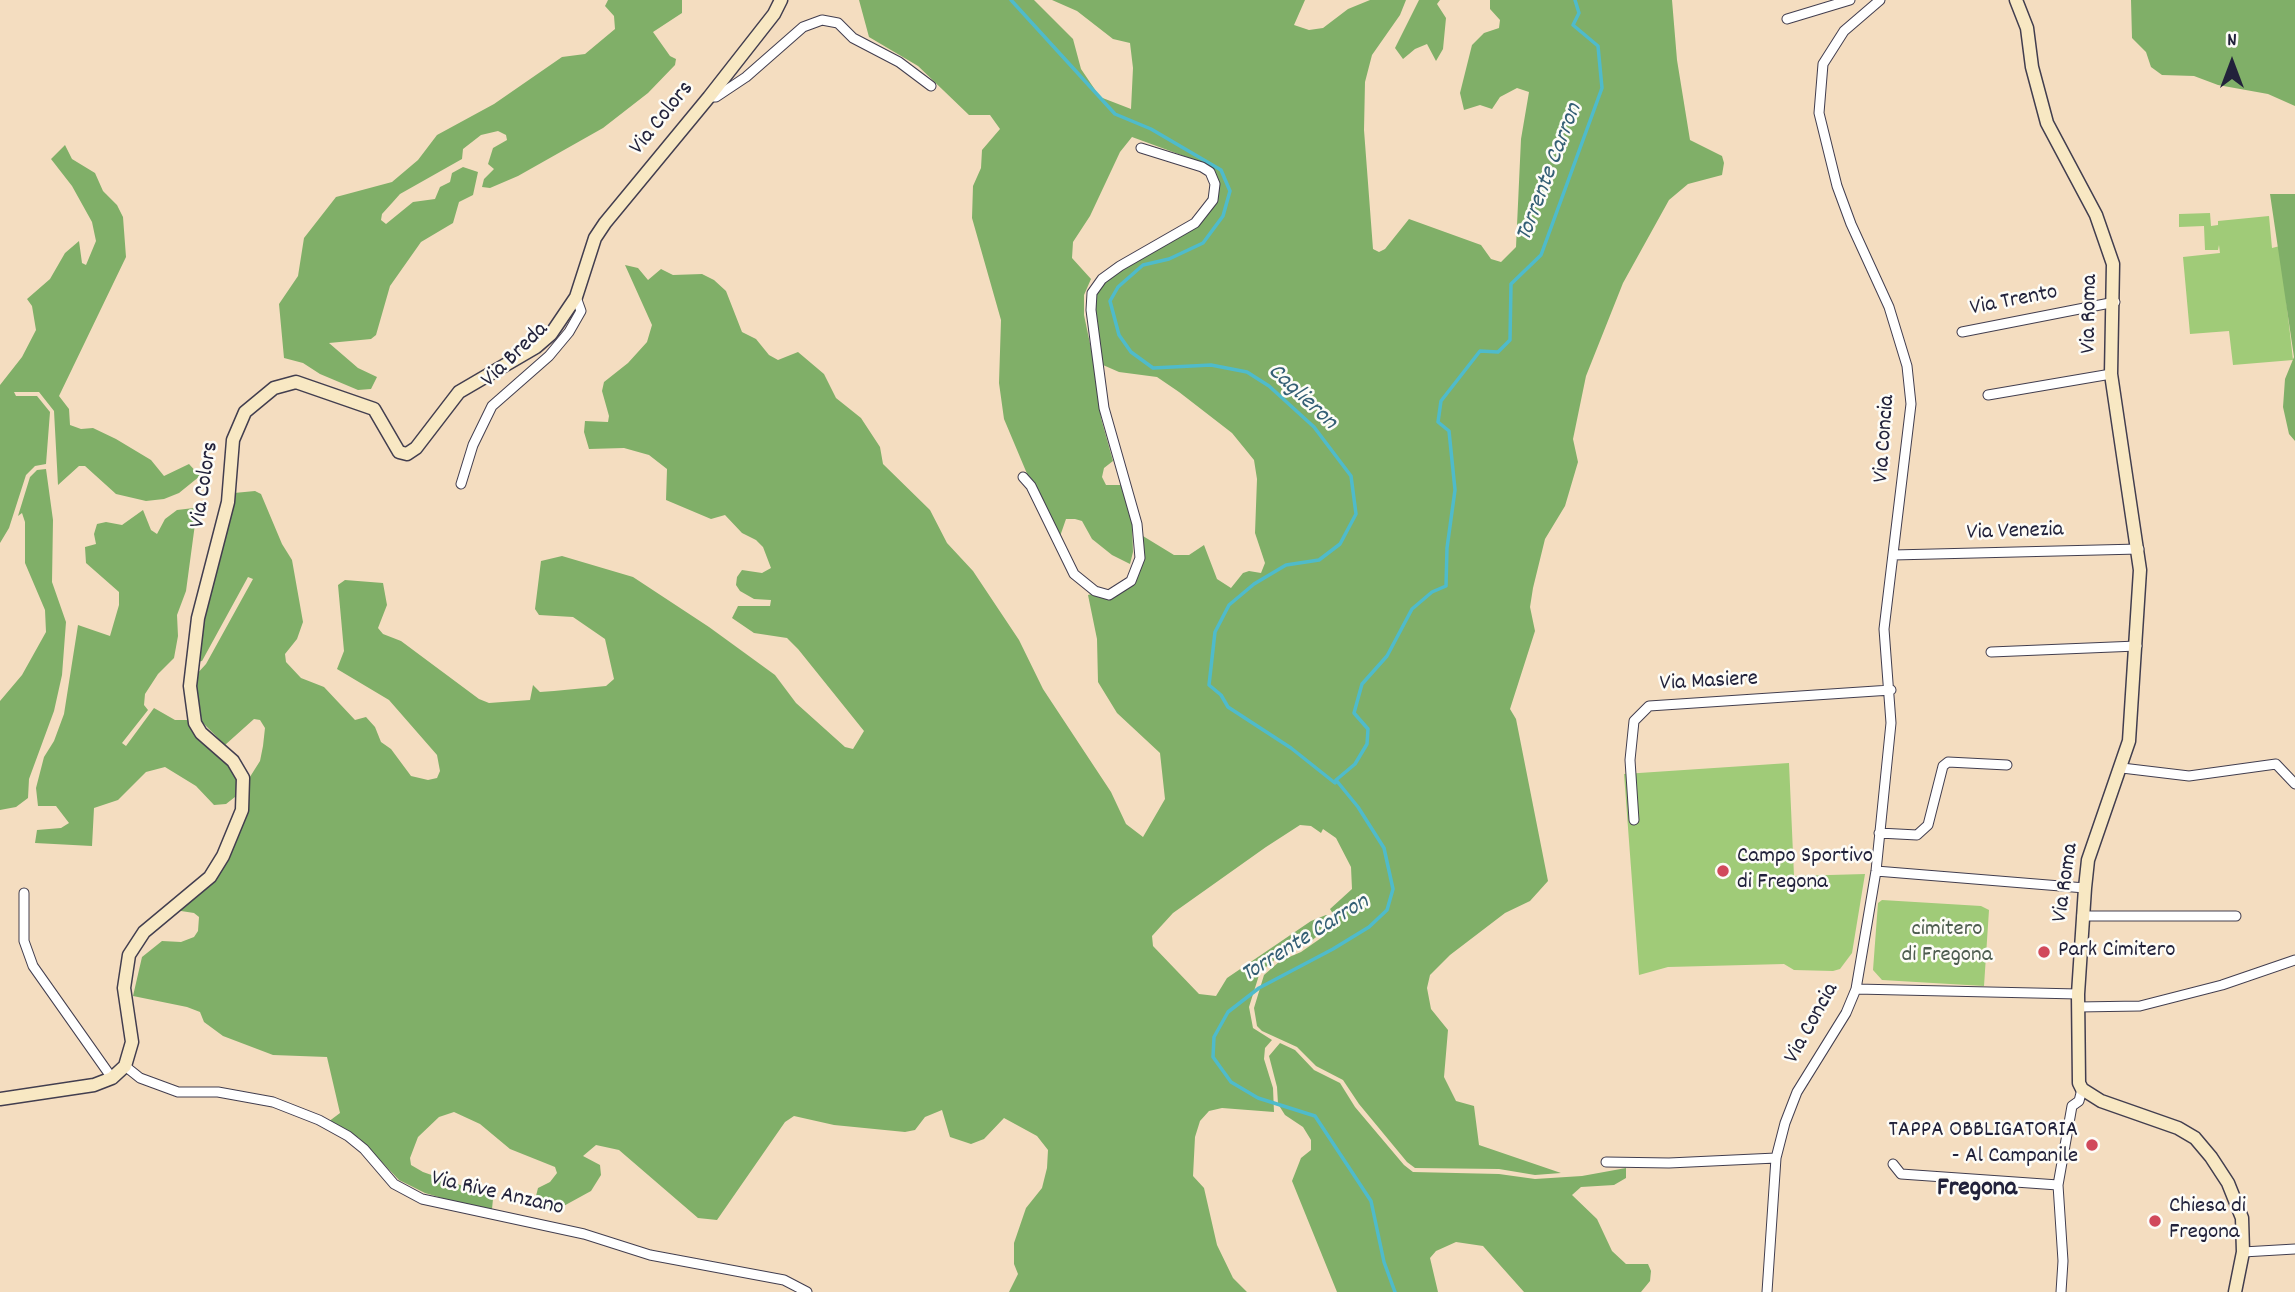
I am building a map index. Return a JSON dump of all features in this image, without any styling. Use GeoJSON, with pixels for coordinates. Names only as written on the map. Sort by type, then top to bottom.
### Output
{"type":"FeatureCollection","features":[{"type":"Feature","properties":{"kind":"street","name":"Via Colors"},"geometry":{"type":"LineString","coordinates":[[125,1066],[132,1042],[124,988],[129,955],[144,932],[211,877],[242,810],[243,778],[233,761],[201,733],[195,723],[190,686],[198,618],[228,502],[233,440],[245,412],[264,394],[286,383],[310,386],[373,409],[399,452],[407,454],[416,449],[459,392],[536,348],[551,334],[576,297],[595,238],[774,14],[780,0]]}},
{"type":"Feature","properties":{"kind":"street"},"geometry":{"type":"LineString","coordinates":[[1787,19],[1850,0]]}},
{"type":"Feature","properties":{"kind":"street","name":"Via Concia"},"geometry":{"type":"LineString","coordinates":[[1767,1292],[1778,1148],[1797,1092],[1846,1013],[1856,989],[1877,871],[1891,723],[1891,690],[1884,629],[1911,404],[1907,366],[1889,307],[1851,224],[1837,186],[1819,113],[1823,64],[1844,30],[1880,0]]}},
{"type":"Feature","properties":{"kind":"street","name":"Via Roma"},"geometry":{"type":"LineString","coordinates":[[2017,0],[2027,28],[2032,67],[2047,123],[2096,215],[2113,264],[2115,302],[2110,374],[2139,549],[2137,646],[2129,741],[2122,768],[2088,860],[2082,916],[2078,1001],[2078,1074],[2082,1089]]}},
{"type":"Feature","properties":{"kind":"street"},"geometry":{"type":"LineString","coordinates":[[709,97],[716,97],[747,77],[803,27],[822,20],[838,23],[853,38],[899,62],[931,86]]}},
{"type":"Feature","properties":{"kind":"street"},"geometry":{"type":"LineString","coordinates":[[1023,477],[1031,486],[1058,547],[1074,574],[1095,591],[1109,595],[1131,581],[1140,558],[1137,524],[1104,408],[1091,310],[1092,293],[1102,279],[1120,266],[1195,223],[1213,200],[1215,184],[1210,172],[1202,167],[1141,148]]}},
{"type":"Feature","properties":{"kind":"street","name":"Via Breda"},"geometry":{"type":"LineString","coordinates":[[461,484],[473,445],[492,406],[550,356],[569,332],[581,311],[576,297]]}},
{"type":"Feature","properties":{"kind":"street","name":"Via Trento"},"geometry":{"type":"LineString","coordinates":[[1962,332],[2115,302]]}},
{"type":"Feature","properties":{"kind":"street"},"geometry":{"type":"LineString","coordinates":[[1988,395],[2110,374]]}},
{"type":"Feature","properties":{"kind":"street","name":"Via Venezia"},"geometry":{"type":"LineString","coordinates":[[1893,555],[2139,549]]}},
{"type":"Feature","properties":{"kind":"street"},"geometry":{"type":"LineString","coordinates":[[1991,652],[2137,646]]}},
{"type":"Feature","properties":{"kind":"street","name":"Via Masiere"},"geometry":{"type":"LineString","coordinates":[[1634,820],[1630,760],[1634,720],[1648,706],[1891,690]]}},
{"type":"Feature","properties":{"kind":"street"},"geometry":{"type":"LineString","coordinates":[[1880,833],[1917,835],[1928,825],[1943,766],[1948,762],[2007,765]]}},
{"type":"Feature","properties":{"kind":"street"},"geometry":{"type":"LineString","coordinates":[[2122,768],[2189,776],[2276,764],[2295,783]]}},
{"type":"Feature","properties":{"kind":"street"},"geometry":{"type":"LineString","coordinates":[[1877,871],[2085,888]]}},
{"type":"Feature","properties":{"kind":"street"},"geometry":{"type":"LineString","coordinates":[[24,893],[23,941],[33,966],[111,1078]]}},
{"type":"Feature","properties":{"kind":"street"},"geometry":{"type":"LineString","coordinates":[[2082,916],[2236,916]]}},
{"type":"Feature","properties":{"kind":"street"},"geometry":{"type":"LineString","coordinates":[[1856,989],[2140,1006],[2222,985],[2294,962]]}},
{"type":"Feature","properties":{"kind":"street"},"geometry":{"type":"LineString","coordinates":[[0,1099],[94,1085],[111,1078],[125,1066]]}},
{"type":"Feature","properties":{"kind":"street","name":"Via Rive Anzano"},"geometry":{"type":"LineString","coordinates":[[125,1066],[140,1078],[178,1091],[218,1092],[273,1102],[319,1121],[348,1136],[364,1149],[394,1184],[422,1199],[572,1231],[663,1258],[784,1280],[807,1292]]}},
{"type":"Feature","properties":{"kind":"street"},"geometry":{"type":"LineString","coordinates":[[2061,1292],[2063,1261],[2058,1185],[2072,1106],[2079,1101],[2082,1089],[2101,1101],[2178,1128],[2194,1138],[2211,1157],[2238,1205],[2242,1218],[2243,1252],[2235,1292]]}},
{"type":"Feature","properties":{"kind":"street"},"geometry":{"type":"LineString","coordinates":[[1606,1161],[1669,1163],[1776,1158]]}},
{"type":"Feature","properties":{"kind":"street"},"geometry":{"type":"LineString","coordinates":[[1893,1164],[1901,1174],[2058,1185]]}},
{"type":"Feature","properties":{"kind":"street"},"geometry":{"type":"LineString","coordinates":[[2243,1252],[2295,1249]]}},
{"type":"Feature","properties":{"kind":"green space"},"geometry":{"type":"Polygon","coordinates":[[[608,0],[682,0],[682,13],[653,32],[670,56],[676,59],[675,65],[648,93],[603,128],[518,176],[490,188],[482,187],[484,179],[494,169],[488,164],[493,148],[507,140],[506,135],[498,131],[481,135],[463,149],[462,159],[400,194],[382,214],[381,220],[386,224],[413,202],[435,199],[440,187],[450,182],[452,173],[463,167],[478,172],[473,195],[459,202],[453,223],[421,242],[390,286],[376,335],[371,339],[329,343],[358,368],[377,377],[371,389],[358,390],[320,374],[303,363],[284,358],[279,304],[298,276],[304,238],[336,197],[392,182],[418,160],[437,135],[494,104],[562,57],[585,54],[615,29],[614,16],[605,6],[608,0]]]}},
{"type":"Feature","properties":{"kind":"green space"},"geometry":{"type":"Polygon","coordinates":[[[859,0],[1034,0],[1073,39],[1081,69],[1100,97],[1131,109],[1133,68],[1130,43],[1113,39],[1077,11],[1052,0],[1305,0],[1294,25],[1309,30],[1323,28],[1348,9],[1370,0],[1406,0],[1400,15],[1372,55],[1365,82],[1364,130],[1373,249],[1379,252],[1385,249],[1409,219],[1481,245],[1491,259],[1501,262],[1516,247],[1521,139],[1529,92],[1517,88],[1500,97],[1492,109],[1480,105],[1464,110],[1460,93],[1472,45],[1484,33],[1499,28],[1500,20],[1490,9],[1490,0],[1672,0],[1677,60],[1690,140],[1722,156],[1724,163],[1722,175],[1688,184],[1669,200],[1623,283],[1586,376],[1573,439],[1578,462],[1565,506],[1545,539],[1530,607],[1535,631],[1510,709],[1516,719],[1548,881],[1530,901],[1505,913],[1450,955],[1430,975],[1427,988],[1431,1009],[1448,1030],[1444,1077],[1456,1101],[1474,1106],[1479,1145],[1561,1173],[1535,1175],[1499,1169],[1415,1168],[1359,1104],[1343,1080],[1316,1066],[1297,1047],[1262,1031],[1257,1026],[1254,1008],[1264,975],[1280,961],[1301,952],[1324,936],[1335,917],[1330,909],[1352,889],[1351,867],[1336,838],[1323,829],[1321,833],[1311,826],[1300,825],[1266,847],[1173,913],[1152,936],[1153,946],[1199,994],[1216,996],[1227,978],[1311,921],[1326,915],[1330,917],[1321,933],[1310,942],[1278,957],[1260,972],[1249,1007],[1253,1028],[1272,1040],[1265,1048],[1264,1059],[1273,1088],[1274,1112],[1222,1108],[1209,1111],[1200,1121],[1195,1137],[1193,1176],[1204,1188],[1217,1245],[1233,1278],[1247,1292],[1009,1292],[1018,1274],[1014,1264],[1014,1243],[1026,1208],[1042,1188],[1048,1150],[1037,1136],[1004,1118],[984,1139],[971,1144],[950,1137],[942,1110],[925,1117],[915,1130],[905,1132],[834,1125],[794,1116],[785,1122],[717,1220],[698,1218],[619,1150],[596,1145],[583,1156],[600,1165],[601,1175],[591,1191],[560,1208],[543,1208],[535,1200],[538,1188],[550,1182],[557,1173],[555,1167],[510,1149],[480,1124],[454,1112],[439,1117],[418,1137],[410,1158],[411,1165],[423,1172],[493,1199],[492,1209],[452,1201],[425,1193],[399,1180],[359,1138],[328,1122],[340,1113],[327,1057],[273,1055],[223,1036],[204,1022],[200,1012],[133,996],[142,957],[162,941],[181,942],[194,937],[198,931],[199,917],[194,913],[181,911],[181,907],[210,882],[248,780],[260,761],[265,728],[260,720],[254,719],[225,745],[198,718],[195,676],[206,664],[253,579],[248,577],[202,661],[197,662],[203,614],[234,493],[255,491],[261,494],[282,544],[292,560],[303,622],[297,639],[285,654],[286,662],[301,678],[324,687],[355,720],[366,717],[375,727],[381,742],[391,749],[411,776],[428,780],[437,778],[440,771],[437,755],[389,700],[337,669],[344,651],[338,585],[345,580],[383,583],[387,605],[378,628],[383,634],[401,641],[479,699],[489,703],[530,700],[533,685],[540,692],[554,691],[606,686],[614,679],[605,639],[573,617],[539,615],[535,609],[541,561],[562,556],[633,577],[709,627],[775,675],[796,703],[845,747],[853,749],[864,731],[798,649],[787,638],[754,633],[732,618],[738,606],[770,606],[771,600],[754,599],[740,591],[736,585],[742,570],[762,573],[771,568],[763,547],[742,533],[725,515],[711,519],[666,500],[667,469],[649,455],[624,448],[589,449],[584,432],[585,421],[608,422],[609,416],[602,391],[604,382],[628,363],[647,342],[652,325],[625,265],[638,268],[648,280],[661,269],[673,275],[702,274],[714,280],[726,291],[742,332],[756,339],[769,355],[778,360],[798,352],[824,374],[836,398],[861,418],[880,447],[883,464],[930,510],[947,543],[973,571],[1019,640],[1043,689],[1111,792],[1126,824],[1143,837],[1165,799],[1160,753],[1117,713],[1098,682],[1097,639],[1088,595],[1109,589],[1128,579],[1135,565],[1138,533],[1174,555],[1189,555],[1204,545],[1217,579],[1231,588],[1243,573],[1261,573],[1265,563],[1255,533],[1257,479],[1254,460],[1232,433],[1157,377],[1119,372],[1103,365],[1091,288],[1115,263],[1171,236],[1191,222],[1205,205],[1210,192],[1210,169],[1203,163],[1132,137],[1120,152],[1090,216],[1073,242],[1072,258],[1091,279],[1084,295],[1084,315],[1097,377],[1101,418],[1113,461],[1104,468],[1102,477],[1106,485],[1121,485],[1132,521],[1133,552],[1130,564],[1112,555],[1092,539],[1082,521],[1075,519],[1066,519],[1057,545],[1004,419],[999,383],[1001,320],[972,218],[973,186],[981,168],[982,150],[1000,129],[990,115],[969,115],[918,66],[869,37],[859,0]]]}},
{"type":"Feature","properties":{"kind":"green space"},"geometry":{"type":"Polygon","coordinates":[[[1419,0],[1440,0],[1437,4],[1446,18],[1443,49],[1436,61],[1427,44],[1415,49],[1403,59],[1395,48],[1419,0]]]}},
{"type":"Feature","properties":{"kind":"green space"},"geometry":{"type":"Polygon","coordinates":[[[2131,0],[2295,0],[2295,106],[2268,94],[2218,85],[2194,76],[2162,75],[2151,67],[2146,52],[2132,38],[2131,0]]]}},
{"type":"Feature","properties":{"kind":"green space"},"geometry":{"type":"Polygon","coordinates":[[[65,145],[72,159],[95,173],[103,191],[117,205],[123,217],[126,257],[59,396],[69,409],[70,425],[81,429],[93,428],[116,439],[151,460],[164,476],[189,464],[200,476],[179,493],[164,499],[146,501],[116,494],[85,466],[79,466],[58,485],[54,411],[39,392],[14,392],[16,396],[37,396],[50,412],[46,464],[35,466],[26,475],[9,528],[0,543],[0,385],[22,357],[36,330],[32,306],[27,299],[50,279],[65,253],[79,241],[82,263],[86,265],[96,241],[92,222],[72,186],[51,159],[65,145]]]}},
{"type":"Feature","properties":{"kind":"green space"},"geometry":{"type":"Polygon","coordinates":[[[2270,194],[2295,194],[2295,441],[2289,434],[2283,407],[2285,379],[2294,357],[2270,194]]]}},
{"type":"Feature","properties":{"kind":"green space"},"geometry":{"type":"Polygon","coordinates":[[[2210,213],[2211,226],[2218,225],[2218,221],[2269,216],[2272,248],[2280,246],[2293,360],[2233,365],[2229,331],[2190,334],[2183,257],[2220,253],[2219,245],[2218,250],[2205,250],[2204,226],[2179,227],[2179,214],[2210,213]]]}},
{"type":"Feature","properties":{"kind":"green space"},"geometry":{"type":"Polygon","coordinates":[[[46,469],[53,520],[52,582],[66,622],[62,675],[54,711],[29,779],[28,798],[16,807],[0,810],[0,701],[22,675],[46,632],[45,610],[25,563],[25,522],[22,513],[18,516],[30,477],[37,470],[46,469]]]}},
{"type":"Feature","properties":{"kind":"green space"},"geometry":{"type":"Polygon","coordinates":[[[143,510],[151,530],[157,534],[165,519],[177,510],[201,510],[195,524],[186,591],[177,615],[178,636],[174,658],[158,674],[145,694],[144,705],[148,710],[122,743],[126,746],[154,708],[175,720],[187,720],[231,764],[240,785],[235,797],[226,804],[214,805],[196,786],[165,767],[146,772],[118,800],[94,808],[92,846],[35,843],[37,830],[61,828],[69,823],[56,806],[38,806],[36,788],[44,757],[54,741],[64,714],[78,625],[110,636],[119,605],[119,592],[86,563],[85,547],[96,544],[94,534],[97,524],[106,522],[122,525],[143,510]]]}},
{"type":"Feature","properties":{"kind":"green space"},"geometry":{"type":"Polygon","coordinates":[[[1789,763],[1794,876],[1865,874],[1852,953],[1840,969],[1833,971],[1794,970],[1784,964],[1668,967],[1639,975],[1624,774],[1789,763]]]}},
{"type":"Feature","properties":{"kind":"green space","name":"cimitero di Fregona"},"geometry":{"type":"Polygon","coordinates":[[[1882,900],[1981,906],[1989,910],[1984,986],[1882,980],[1873,970],[1878,903],[1882,900]]]}},
{"type":"Feature","properties":{"kind":"green space"},"geometry":{"type":"Polygon","coordinates":[[[1280,1043],[1295,1050],[1314,1070],[1340,1083],[1355,1107],[1413,1172],[1499,1174],[1535,1179],[1582,1176],[1626,1168],[1626,1178],[1614,1185],[1581,1187],[1572,1195],[1597,1219],[1612,1251],[1626,1264],[1648,1264],[1651,1271],[1650,1281],[1641,1292],[1524,1292],[1483,1246],[1456,1242],[1436,1251],[1430,1258],[1438,1292],[1337,1292],[1292,1181],[1301,1158],[1311,1150],[1311,1140],[1303,1127],[1285,1115],[1278,1104],[1277,1087],[1269,1056],[1280,1043]]]}},
{"type":"Feature","properties":{"kind":"waterway","name":"Caglieron"},"geometry":{"type":"LineString","coordinates":[[1011,0],[1115,114],[1151,129],[1221,170],[1230,191],[1223,216],[1203,243],[1169,259],[1143,265],[1118,287],[1110,301],[1119,335],[1131,352],[1153,368],[1211,365],[1247,372],[1269,386],[1314,427],[1351,476],[1356,514],[1340,544],[1319,560],[1286,565],[1254,584],[1229,605],[1215,632],[1209,685],[1221,695],[1228,707],[1291,748],[1335,783]]}},
{"type":"Feature","properties":{"kind":"waterway","name":"Torrente Carron"},"geometry":{"type":"LineString","coordinates":[[1395,1292],[1384,1262],[1371,1201],[1315,1116],[1258,1098],[1231,1082],[1213,1057],[1214,1037],[1228,1012],[1259,988],[1333,949],[1369,927],[1387,910],[1393,889],[1384,848],[1358,807],[1336,780],[1355,764],[1367,744],[1368,729],[1354,713],[1362,684],[1387,656],[1412,609],[1432,592],[1446,586],[1447,548],[1455,490],[1449,431],[1438,422],[1441,401],[1480,351],[1498,352],[1510,340],[1511,284],[1541,255],[1602,88],[1598,46],[1573,25],[1579,13],[1575,0]]}},
{"type":"Feature","properties":{"kind":"place","name":"Campo Sportivo di Fregona"},"geometry":{"type":"Point","coordinates":[1723,871]}},
{"type":"Feature","properties":{"kind":"place","name":"Park Cimitero"},"geometry":{"type":"Point","coordinates":[2044,952]}},
{"type":"Feature","properties":{"kind":"place","name":"TAPPA OBBLIGATORIA - Al Campanile"},"geometry":{"type":"Point","coordinates":[2092,1145]}},
{"type":"Feature","properties":{"kind":"place","name":"Chiesa di Fregona"},"geometry":{"type":"Point","coordinates":[2155,1221]}},
{"type":"Feature","properties":{"kind":"district","name":"Fregona"},"geometry":{"type":"Point","coordinates":[1977,1190]}}]}
